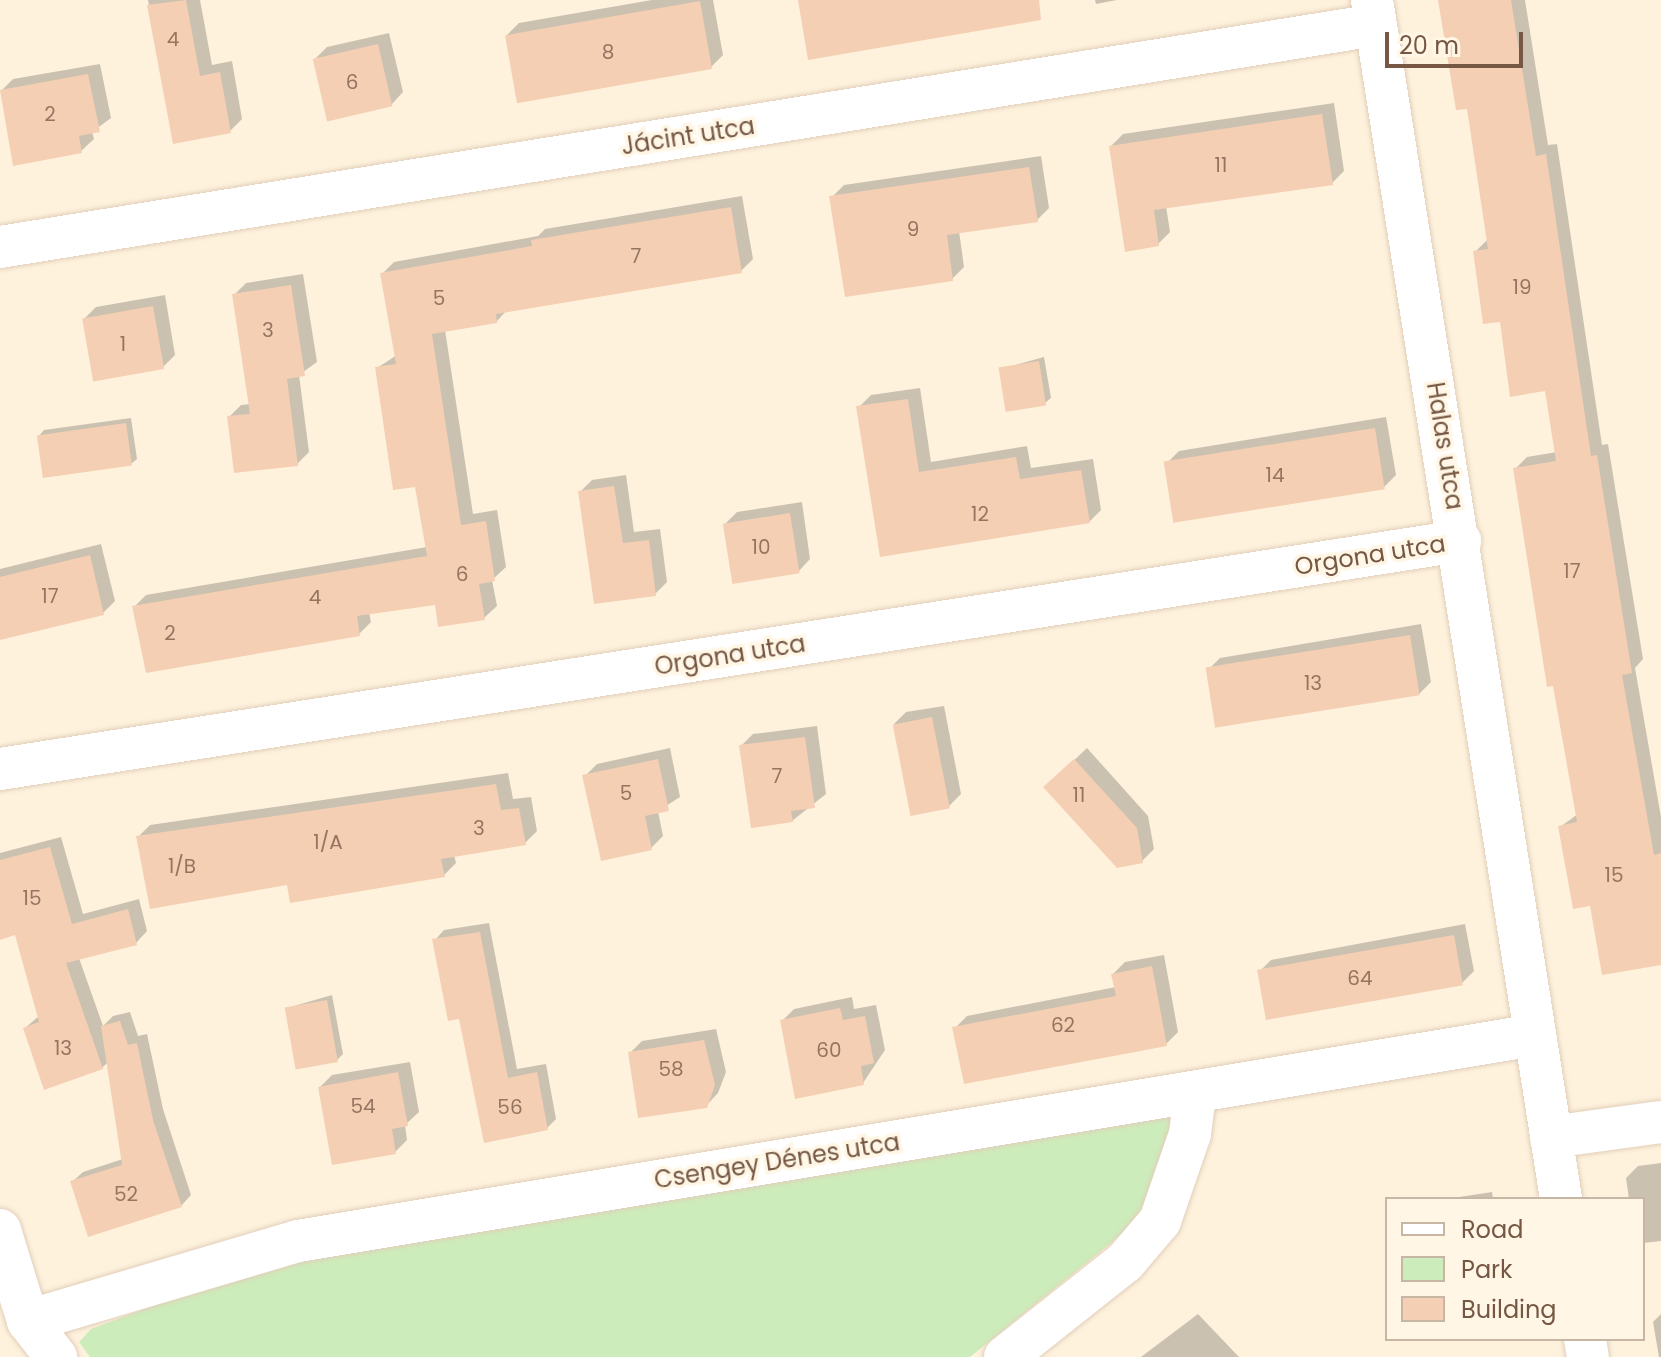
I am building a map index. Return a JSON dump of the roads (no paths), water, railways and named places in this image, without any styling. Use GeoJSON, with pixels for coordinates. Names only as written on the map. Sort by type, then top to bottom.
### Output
{"type":"FeatureCollection","features":[{"type":"Feature","properties":{"kind":"street","name":"Jácint utca"},"geometry":{"type":"LineString","coordinates":[[0,247],[1374,12]]}},
{"type":"Feature","properties":{"kind":"street","name":"Halas utca"},"geometry":{"type":"LineString","coordinates":[[1374,12],[1460,541],[1561,1197]]}},
{"type":"Feature","properties":{"kind":"street","name":"Orgona utca"},"geometry":{"type":"LineString","coordinates":[[0,769],[1460,541]]}},
{"type":"Feature","properties":{"kind":"street","name":"Csengey Dénes utca"},"geometry":{"type":"LineString","coordinates":[[28,1321],[298,1241],[1534,1035]]}},
{"type":"Feature","properties":{"kind":"street"},"geometry":{"type":"LineString","coordinates":[[1005,1357],[1125,1262],[1160,1221],[1190,1134],[1195,1093]]}},
{"type":"Feature","properties":{"kind":"street"},"geometry":{"type":"LineString","coordinates":[[1551,1137],[1661,1122]]}},
{"type":"Feature","properties":{"kind":"street"},"geometry":{"type":"LineString","coordinates":[[0,1230],[28,1321],[56,1357]]}}]}
